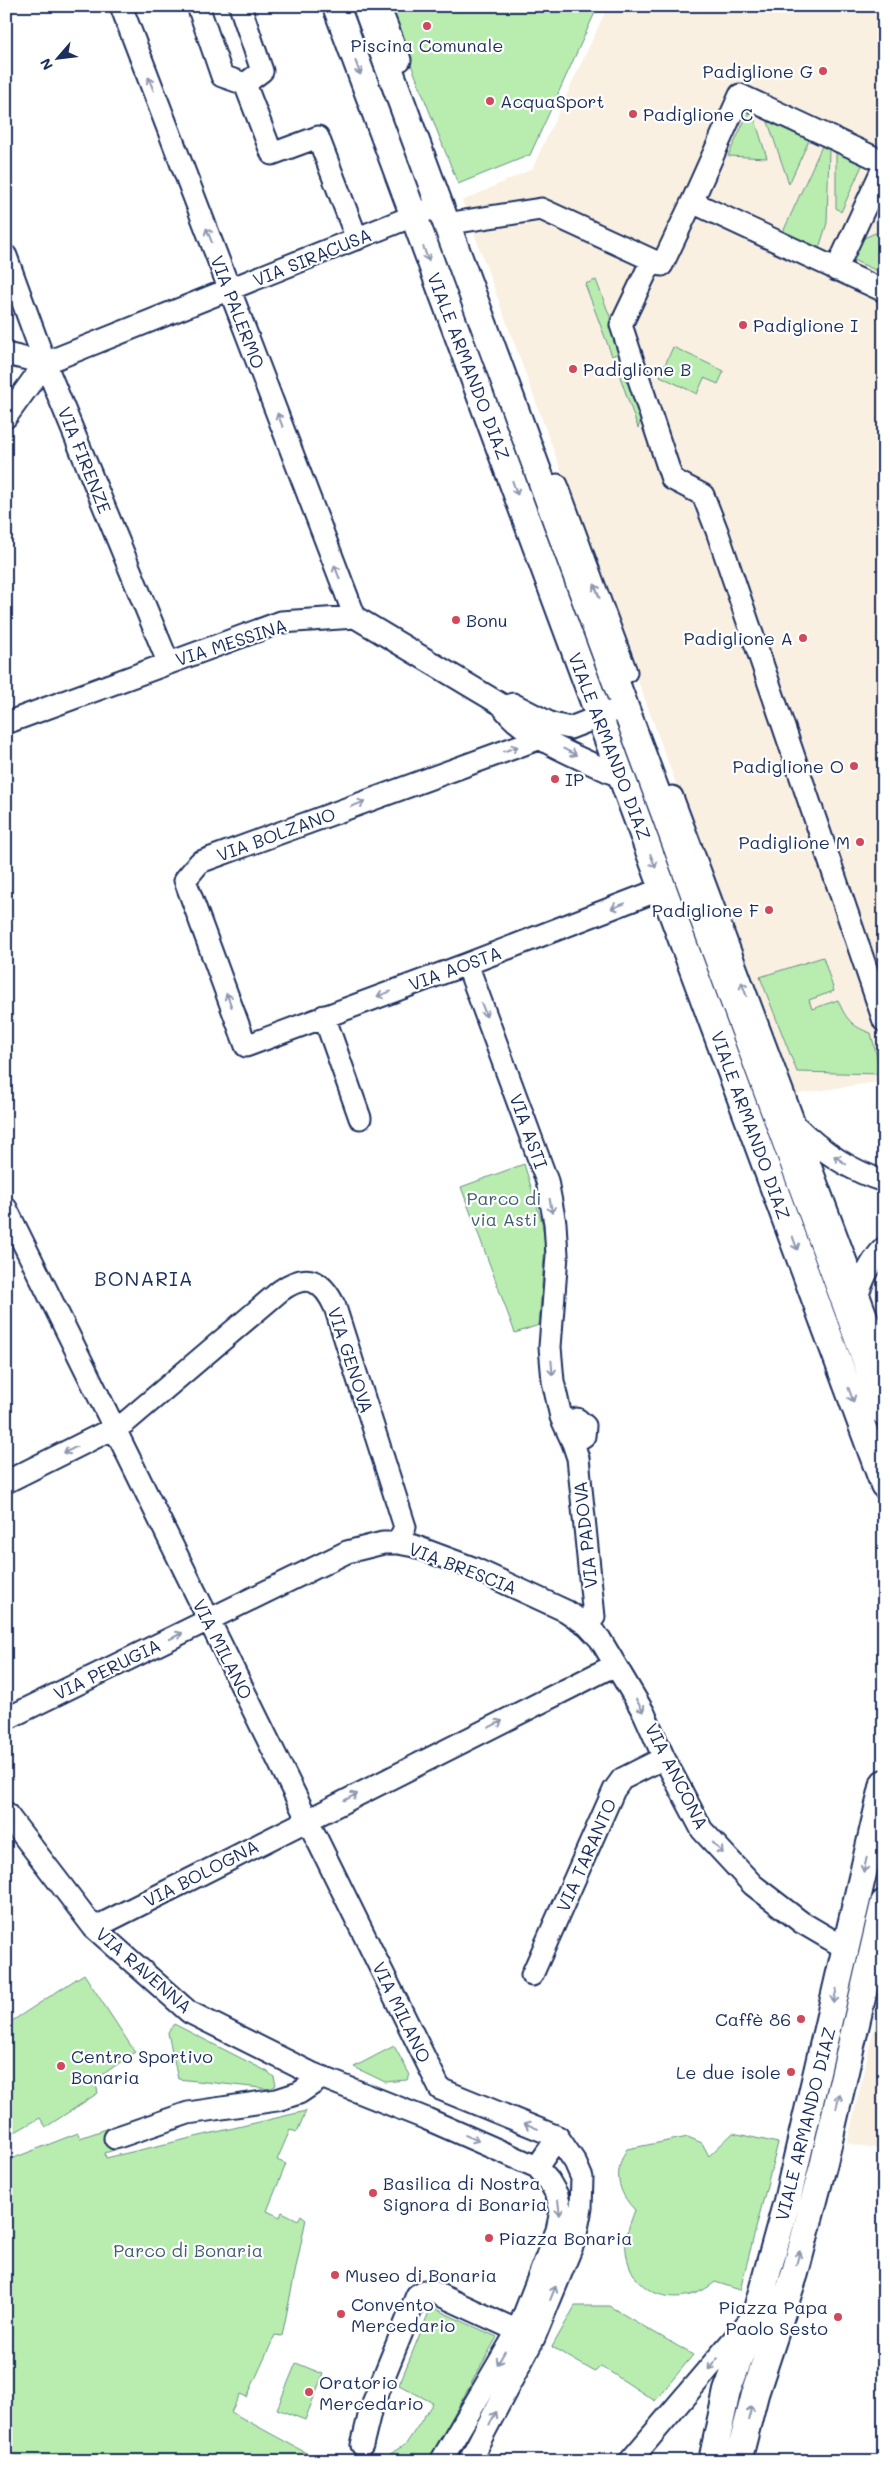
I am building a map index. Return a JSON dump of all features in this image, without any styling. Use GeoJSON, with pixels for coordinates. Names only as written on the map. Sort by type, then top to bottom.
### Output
{"type":"FeatureCollection","features":[{"type":"Feature","properties":{"kind":"main road","name":"VIALE ARMANDO DIAZ"},"geometry":{"type":"LineString","coordinates":[[336,6],[412,217],[664,888],[884,1485]]}},
{"type":"Feature","properties":{"kind":"main road","name":"VIALE ARMANDO DIAZ"},"geometry":{"type":"LineString","coordinates":[[366,6],[449,214],[624,707],[772,1104],[854,1306],[884,1412]]}},
{"type":"Feature","properties":{"kind":"main road","name":"VIALE ARMANDO DIAZ"},"geometry":{"type":"LineString","coordinates":[[712,2461],[727,2391],[756,2313],[787,2201],[884,1783]]}},
{"type":"Feature","properties":{"kind":"main road","name":"VIALE ARMANDO DIAZ"},"geometry":{"type":"LineString","coordinates":[[738,2461],[757,2386],[795,2272],[824,2162],[879,1946],[884,1903]]}},
{"type":"Feature","properties":{"kind":"main road"},"geometry":{"type":"LineString","coordinates":[[847,1949],[879,1946]]}},
{"type":"Feature","properties":{"kind":"street","name":"VIA PALERMO"},"geometry":{"type":"LineString","coordinates":[[121,6],[355,617]]}},
{"type":"Feature","properties":{"kind":"street"},"geometry":{"type":"LineString","coordinates":[[198,6],[222,76],[245,84],[272,154],[318,136],[357,238]]}},
{"type":"Feature","properties":{"kind":"street"},"geometry":{"type":"LineString","coordinates":[[240,6],[262,71],[245,84]]}},
{"type":"Feature","properties":{"kind":"street","name":"VIALE ARMANDO DIAZ"},"geometry":{"type":"LineString","coordinates":[[380,6],[449,214],[728,943],[792,1122],[854,1306],[884,1363]]}},
{"type":"Feature","properties":{"kind":"street"},"geometry":{"type":"LineString","coordinates":[[884,162],[740,96],[662,265],[652,260],[621,326],[672,480],[703,495],[714,522],[884,1020]]}},
{"type":"Feature","properties":{"kind":"street"},"geometry":{"type":"LineString","coordinates":[[836,270],[884,166]]}},
{"type":"Feature","properties":{"kind":"street"},"geometry":{"type":"LineString","coordinates":[[692,202],[884,292]]}},
{"type":"Feature","properties":{"kind":"street","name":"VIA SIRACUSA"},"geometry":{"type":"LineString","coordinates":[[45,363],[412,217],[541,209],[652,260]]}},
{"type":"Feature","properties":{"kind":"street","name":"VIA FIRENZE"},"geometry":{"type":"LineString","coordinates":[[6,256],[45,363],[168,662]]}},
{"type":"Feature","properties":{"kind":"street"},"geometry":{"type":"LineString","coordinates":[[6,354],[45,363],[6,417]]}},
{"type":"Feature","properties":{"kind":"street"},"geometry":{"type":"LineString","coordinates":[[355,617],[502,705],[508,717],[542,738],[612,773],[620,772]]}},
{"type":"Feature","properties":{"kind":"street","name":"VIA MESSINA"},"geometry":{"type":"LineString","coordinates":[[6,723],[281,622],[355,617]]}},
{"type":"Feature","properties":{"kind":"street"},"geometry":{"type":"LineString","coordinates":[[502,705],[513,704],[552,724],[570,728],[624,707]]}},
{"type":"Feature","properties":{"kind":"street","name":"VIA BOLZANO"},"geometry":{"type":"LineString","coordinates":[[246,1046],[185,880],[200,862],[542,738]]}},
{"type":"Feature","properties":{"kind":"street","name":"VIA AOSTA"},"geometry":{"type":"LineString","coordinates":[[246,1046],[664,888]]}},
{"type":"Feature","properties":{"kind":"street","name":"VIA ASTI"},"geometry":{"type":"LineString","coordinates":[[467,964],[547,1181],[555,1223],[557,1255],[550,1347],[556,1400],[564,1423]]}},
{"type":"Feature","properties":{"kind":"street"},"geometry":{"type":"LineString","coordinates":[[324,1016],[360,1118]]}},
{"type":"Feature","properties":{"kind":"street"},"geometry":{"type":"LineString","coordinates":[[772,1104],[808,1137],[850,1166],[884,1181]]}},
{"type":"Feature","properties":{"kind":"street","name":"VIA MILANO"},"geometry":{"type":"LineString","coordinates":[[6,1208],[440,2089]]}},
{"type":"Feature","properties":{"kind":"street"},"geometry":{"type":"LineString","coordinates":[[854,1306],[862,1281],[875,1257],[884,1248]]}},
{"type":"Feature","properties":{"kind":"street","name":"VIA GENOVA"},"geometry":{"type":"LineString","coordinates":[[113,1428],[126,1422],[280,1291],[298,1281],[308,1280],[320,1283],[329,1294],[335,1307],[405,1527],[398,1543]]}},
{"type":"Feature","properties":{"kind":"street","name":"VIA PADOVA"},"geometry":{"type":"LineString","coordinates":[[564,1423],[574,1443],[578,1458],[594,1618],[593,1632]]}},
{"type":"Feature","properties":{"kind":"street"},"geometry":{"type":"LineString","coordinates":[[6,1482],[113,1428]]}},
{"type":"Feature","properties":{"kind":"street","name":"VIA BRESCIA"},"geometry":{"type":"LineString","coordinates":[[208,1620],[347,1552],[364,1546],[398,1543],[414,1546],[473,1568],[566,1611],[593,1632]]}},
{"type":"Feature","properties":{"kind":"street","name":"VIA PERUGIA"},"geometry":{"type":"LineString","coordinates":[[6,1719],[208,1620]]}},
{"type":"Feature","properties":{"kind":"street","name":"VIA ANCONA"},"geometry":{"type":"LineString","coordinates":[[593,1632],[644,1713],[664,1758],[702,1830],[753,1885],[801,1922],[847,1949]]}},
{"type":"Feature","properties":{"kind":"street"},"geometry":{"type":"LineString","coordinates":[[307,1818],[614,1665]]}},
{"type":"Feature","properties":{"kind":"street","name":"VIA TARANTO"},"geometry":{"type":"LineString","coordinates":[[532,1974],[614,1790],[622,1779],[664,1758]]}},
{"type":"Feature","properties":{"kind":"street","name":"VIA RAVENNA"},"geometry":{"type":"LineString","coordinates":[[6,1813],[94,1928],[189,2012],[323,2077],[536,2166]]}},
{"type":"Feature","properties":{"kind":"street","name":"VIA BOLOGNA"},"geometry":{"type":"LineString","coordinates":[[94,1928],[307,1818]]}},
{"type":"Feature","properties":{"kind":"street"},"geometry":{"type":"LineString","coordinates":[[115,2138],[188,2113],[277,2100],[299,2093],[323,2077]]}},
{"type":"Feature","properties":{"kind":"street"},"geometry":{"type":"LineString","coordinates":[[427,2119],[440,2089],[558,2137],[575,2162],[582,2178],[581,2214],[575,2239],[526,2334],[469,2461]]}},
{"type":"Feature","properties":{"kind":"street"},"geometry":{"type":"LineString","coordinates":[[442,2461],[526,2334],[561,2211],[557,2195],[549,2181],[536,2166],[558,2137]]}},
{"type":"Feature","properties":{"kind":"street"},"geometry":{"type":"LineString","coordinates":[[362,2445],[371,2408],[418,2295],[424,2291],[430,2291],[526,2334]]}},
{"type":"Feature","properties":{"kind":"street"},"geometry":{"type":"LineString","coordinates":[[630,2461],[756,2313]]}},
{"type":"Feature","properties":{"kind":"shaded area"},"geometry":{"type":"Polygon","coordinates":[[[608,6],[871,6],[884,9],[884,1081],[790,1095],[462,201],[532,169],[608,6]]]}},
{"type":"Feature","properties":{"kind":"shaded area"},"geometry":{"type":"Polygon","coordinates":[[[884,1985],[884,2150],[847,2143],[884,1985]]]}},
{"type":"Feature","properties":{"kind":"green space","name":"AcquaSport"},"geometry":{"type":"Polygon","coordinates":[[[388,6],[598,6],[530,155],[458,184],[388,6]]]}},
{"type":"Feature","properties":{"kind":"green space"},"geometry":{"type":"Polygon","coordinates":[[[751,107],[767,158],[728,156],[751,107]]]}},
{"type":"Feature","properties":{"kind":"green space"},"geometry":{"type":"Polygon","coordinates":[[[767,119],[810,138],[789,184],[767,119]]]}},
{"type":"Feature","properties":{"kind":"green space"},"geometry":{"type":"Polygon","coordinates":[[[822,146],[829,148],[827,223],[819,248],[783,232],[822,146]]]}},
{"type":"Feature","properties":{"kind":"green space"},"geometry":{"type":"Polygon","coordinates":[[[836,148],[864,161],[841,212],[836,208],[836,148]]]}},
{"type":"Feature","properties":{"kind":"green space"},"geometry":{"type":"Polygon","coordinates":[[[875,233],[884,234],[884,274],[853,260],[862,239],[875,233]]]}},
{"type":"Feature","properties":{"kind":"green space"},"geometry":{"type":"Polygon","coordinates":[[[596,280],[623,351],[612,356],[585,284],[596,280]]]}},
{"type":"Feature","properties":{"kind":"green space"},"geometry":{"type":"Polygon","coordinates":[[[673,347],[724,371],[718,384],[704,378],[697,394],[660,376],[673,347]]]}},
{"type":"Feature","properties":{"kind":"green space"},"geometry":{"type":"Polygon","coordinates":[[[630,370],[645,410],[638,428],[619,374],[630,370]]]}},
{"type":"Feature","properties":{"kind":"green space"},"geometry":{"type":"Polygon","coordinates":[[[823,957],[834,991],[809,1000],[812,1009],[838,1000],[843,1012],[854,1025],[871,1033],[881,1074],[797,1072],[760,977],[823,957]]]}},
{"type":"Feature","properties":{"kind":"green space","name":"Parco di via Asti"},"geometry":{"type":"Polygon","coordinates":[[[524,1164],[542,1222],[545,1244],[539,1325],[515,1333],[461,1187],[524,1164]]]}},
{"type":"Feature","properties":{"kind":"green space","name":"Centro Sportivo Bonaria"},"geometry":{"type":"Polygon","coordinates":[[[84,1974],[135,2052],[95,2080],[98,2093],[46,2127],[40,2118],[6,2137],[6,2025],[84,1974]]]}},
{"type":"Feature","properties":{"kind":"green space"},"geometry":{"type":"Polygon","coordinates":[[[174,2024],[268,2072],[274,2077],[276,2085],[270,2089],[178,2079],[168,2033],[174,2024]]]}},
{"type":"Feature","properties":{"kind":"green space"},"geometry":{"type":"Polygon","coordinates":[[[394,2046],[410,2075],[407,2080],[385,2082],[354,2067],[394,2046]]]}},
{"type":"Feature","properties":{"kind":"green space","name":"Parco di Bonaria"},"geometry":{"type":"Polygon","coordinates":[[[306,2111],[297,2132],[290,2130],[277,2160],[286,2164],[267,2211],[280,2217],[282,2212],[298,2220],[301,2215],[306,2219],[282,2336],[275,2335],[247,2397],[240,2394],[231,2412],[321,2461],[6,2461],[6,2161],[78,2133],[80,2138],[112,2127],[117,2149],[105,2153],[106,2158],[306,2111]]]}},
{"type":"Feature","properties":{"kind":"green space"},"geometry":{"type":"Polygon","coordinates":[[[733,2133],[778,2143],[740,2290],[715,2282],[702,2291],[688,2296],[660,2295],[648,2289],[637,2280],[630,2267],[626,2246],[629,2225],[635,2210],[624,2196],[619,2181],[620,2165],[623,2157],[627,2149],[688,2137],[702,2143],[709,2156],[733,2133]]]}},
{"type":"Feature","properties":{"kind":"green space"},"geometry":{"type":"Polygon","coordinates":[[[575,2306],[609,2306],[693,2355],[655,2401],[601,2366],[595,2372],[552,2347],[575,2306]]]}},
{"type":"Feature","properties":{"kind":"green space"},"geometry":{"type":"Polygon","coordinates":[[[431,2307],[497,2337],[428,2461],[379,2461],[406,2444],[433,2403],[399,2385],[431,2307]]]}},
{"type":"Feature","properties":{"kind":"green space"},"geometry":{"type":"Polygon","coordinates":[[[296,2363],[323,2374],[305,2420],[277,2409],[296,2363]]]}},
{"type":"Feature","properties":{"kind":"place","name":"Piscina Comunale"},"geometry":{"type":"Point","coordinates":[427,26]}},
{"type":"Feature","properties":{"kind":"place","name":"Padiglione G"},"geometry":{"type":"Point","coordinates":[823,71]}},
{"type":"Feature","properties":{"kind":"place","name":"AcquaSport"},"geometry":{"type":"Point","coordinates":[490,101]}},
{"type":"Feature","properties":{"kind":"place","name":"Padiglione C"},"geometry":{"type":"Point","coordinates":[633,114]}},
{"type":"Feature","properties":{"kind":"place","name":"Padiglione I"},"geometry":{"type":"Point","coordinates":[743,325]}},
{"type":"Feature","properties":{"kind":"place","name":"Padiglione B"},"geometry":{"type":"Point","coordinates":[573,369]}},
{"type":"Feature","properties":{"kind":"place","name":"Bonu"},"geometry":{"type":"Point","coordinates":[456,620]}},
{"type":"Feature","properties":{"kind":"place","name":"Padiglione A"},"geometry":{"type":"Point","coordinates":[803,638]}},
{"type":"Feature","properties":{"kind":"place","name":"Padiglione O"},"geometry":{"type":"Point","coordinates":[854,766]}},
{"type":"Feature","properties":{"kind":"place","name":"IP"},"geometry":{"type":"Point","coordinates":[555,779]}},
{"type":"Feature","properties":{"kind":"place","name":"Padiglione M"},"geometry":{"type":"Point","coordinates":[860,842]}},
{"type":"Feature","properties":{"kind":"place","name":"Padiglione F"},"geometry":{"type":"Point","coordinates":[769,910]}},
{"type":"Feature","properties":{"kind":"place","name":"Caffè 86"},"geometry":{"type":"Point","coordinates":[801,2019]}},
{"type":"Feature","properties":{"kind":"place","name":"Centro Sportivo Bonaria"},"geometry":{"type":"Point","coordinates":[61,2066]}},
{"type":"Feature","properties":{"kind":"place","name":"Le due isole"},"geometry":{"type":"Point","coordinates":[791,2072]}},
{"type":"Feature","properties":{"kind":"place","name":"Basilica di Nostra Signora di Bonaria"},"geometry":{"type":"Point","coordinates":[373,2193]}},
{"type":"Feature","properties":{"kind":"place","name":"Piazza Bonaria"},"geometry":{"type":"Point","coordinates":[489,2238]}},
{"type":"Feature","properties":{"kind":"place","name":"Museo di Bonaria"},"geometry":{"type":"Point","coordinates":[335,2275]}},
{"type":"Feature","properties":{"kind":"place","name":"Convento Mercedario"},"geometry":{"type":"Point","coordinates":[341,2314]}},
{"type":"Feature","properties":{"kind":"place","name":"Piazza Papa Paolo Sesto"},"geometry":{"type":"Point","coordinates":[838,2317]}},
{"type":"Feature","properties":{"kind":"place","name":"Oratorio Mercedario"},"geometry":{"type":"Point","coordinates":[309,2392]}},
{"type":"Feature","properties":{"kind":"district","name":"BONARIA"},"geometry":{"type":"Point","coordinates":[144,1278]}}]}
